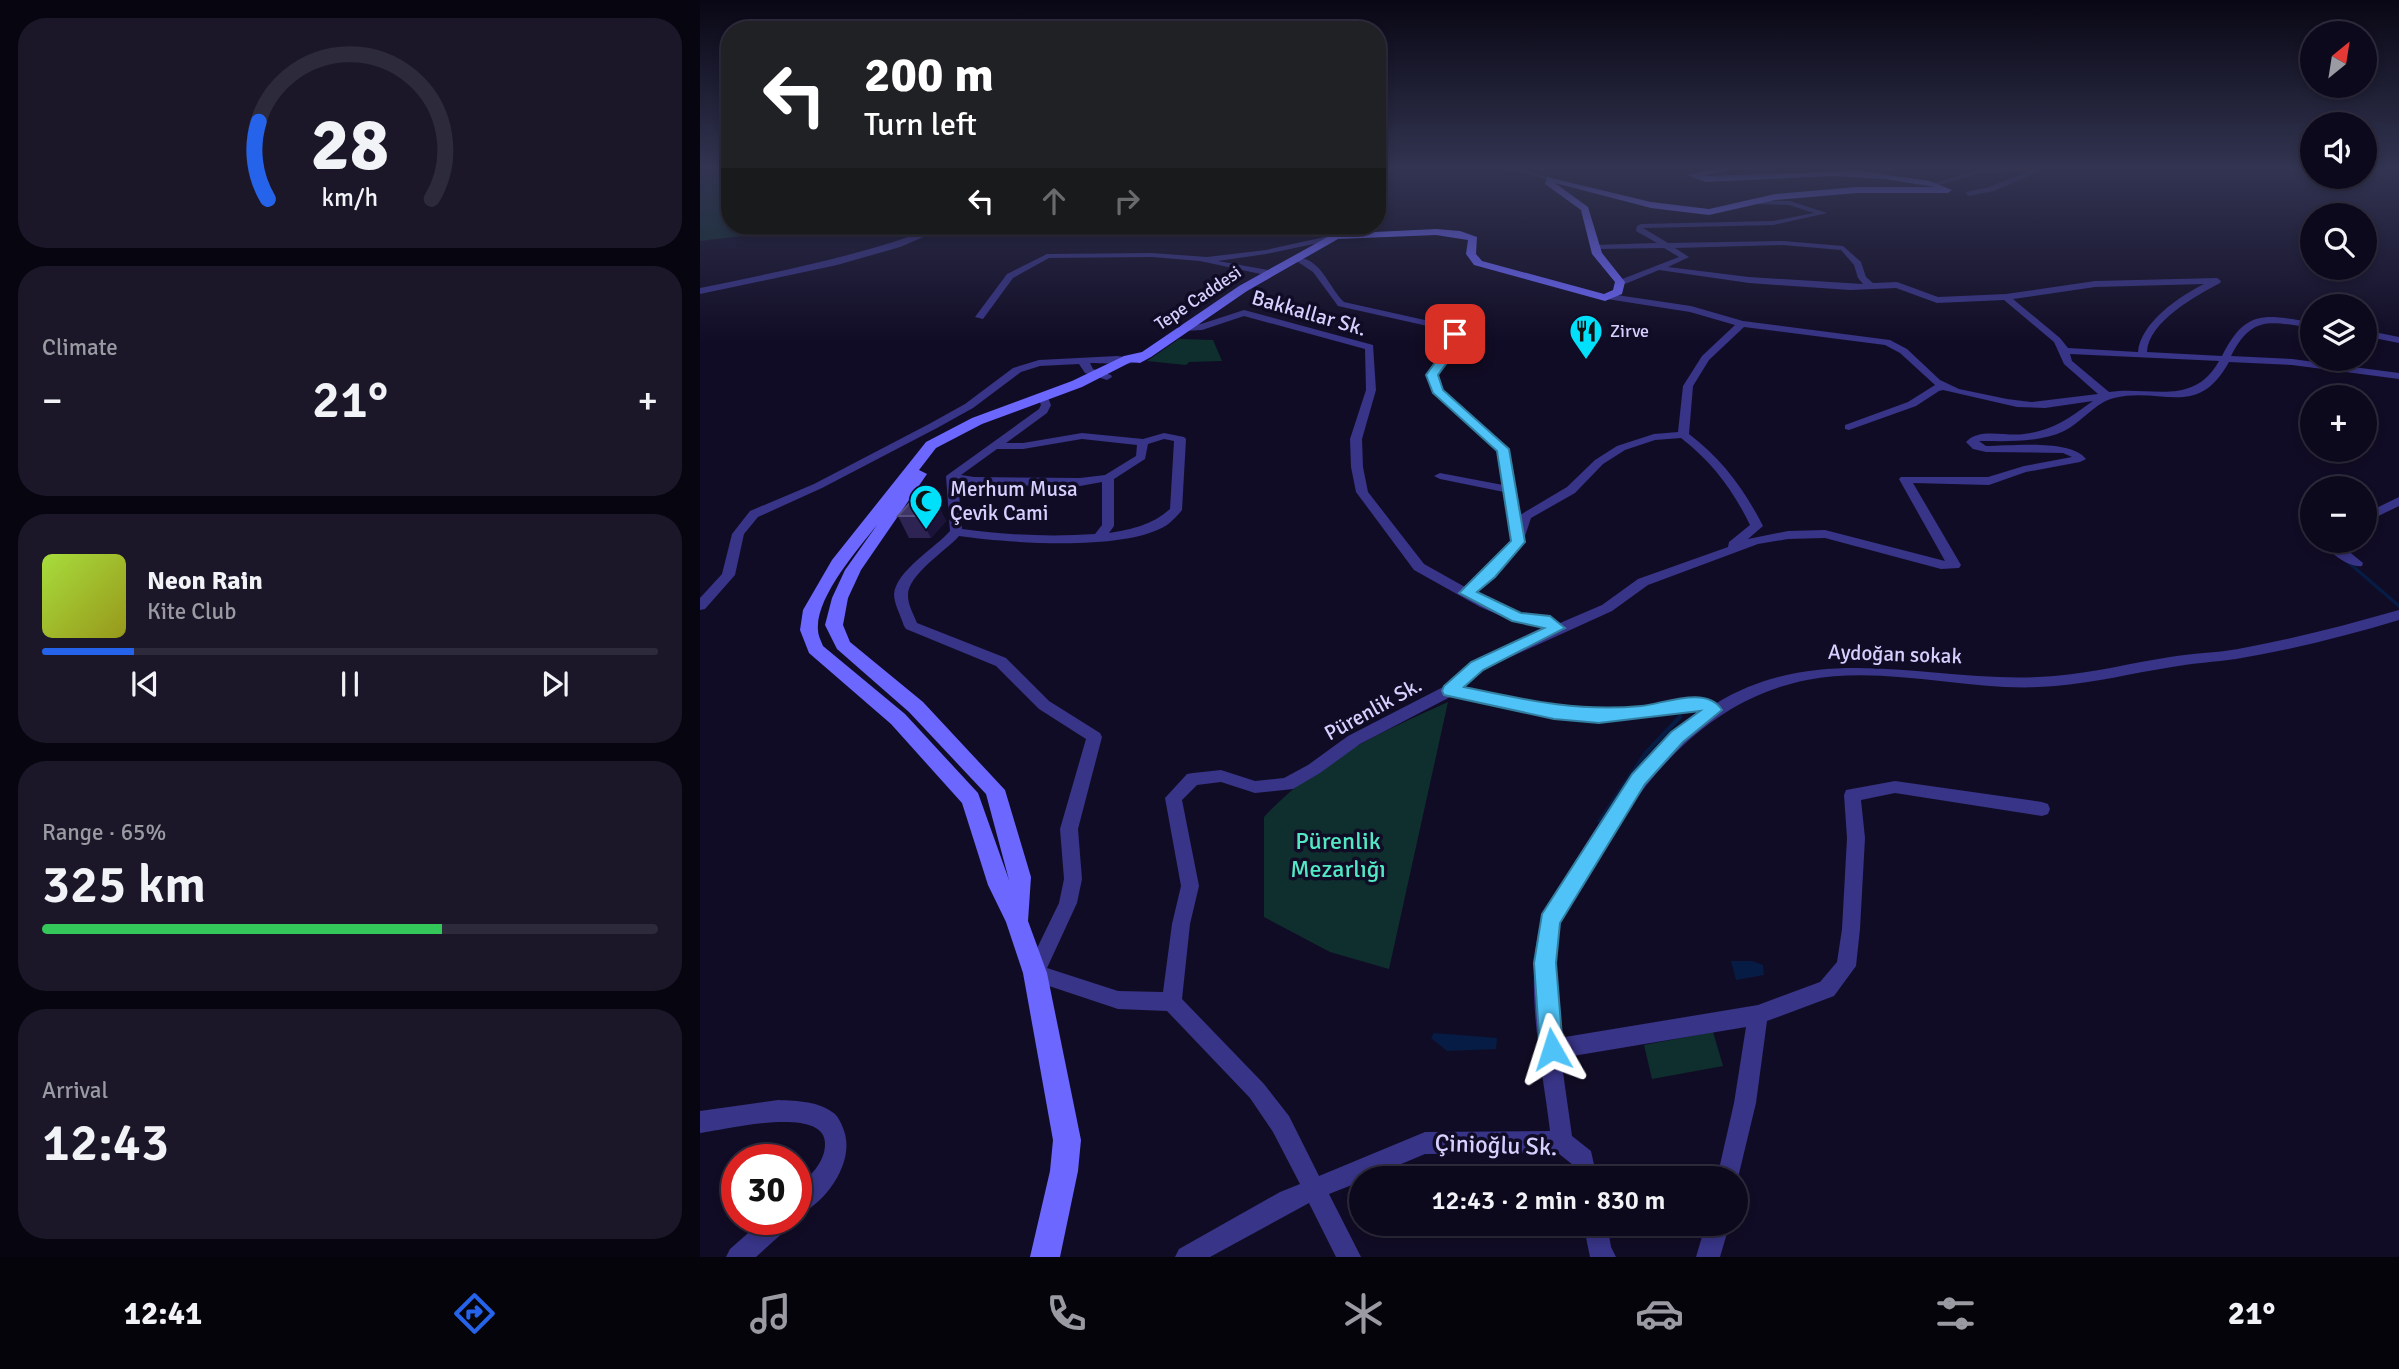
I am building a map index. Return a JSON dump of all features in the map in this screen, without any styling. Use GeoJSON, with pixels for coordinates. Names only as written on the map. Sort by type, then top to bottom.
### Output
{"type":"FeatureCollection","features":[{"type":"Feature","properties":{"kind":"street"},"geometry":{"type":"LineString","coordinates":[[1589,226],[1601,261],[1620,283]]}},
{"type":"Feature","properties":{"kind":"street"},"geometry":{"type":"LineString","coordinates":[[1660,268],[1661,264],[1685,257],[1639,227],[1684,226]]}},
{"type":"Feature","properties":{"kind":"street","name":"Tepe Caddesi"},"geometry":{"type":"LineString","coordinates":[[1270,273],[1346,239],[1454,233],[1473,239],[1472,257],[1484,265],[1594,297],[1610,297]]}},
{"type":"Feature","properties":{"kind":"street"},"geometry":{"type":"LineString","coordinates":[[700,290],[834,263],[897,246],[923,235]]}},
{"type":"Feature","properties":{"kind":"street"},"geometry":{"type":"LineString","coordinates":[[980,317],[1010,276],[1047,256],[1152,255],[1205,259],[1266,252],[1328,239],[1333,244],[1346,239]]}},
{"type":"Feature","properties":{"kind":"street","name":"Tepe Caddesi"},"geometry":{"type":"LineString","coordinates":[[1044,399],[1097,370],[1136,358],[1185,329],[1221,301],[1317,249],[1328,239]]}},
{"type":"Feature","properties":{"kind":"street"},"geometry":{"type":"LineString","coordinates":[[1595,247],[1783,243],[1843,248],[1858,264],[1862,278],[1871,286]]}},
{"type":"Feature","properties":{"kind":"street"},"geometry":{"type":"LineString","coordinates":[[1205,259],[1211,263],[1270,273]]}},
{"type":"Feature","properties":{"kind":"street"},"geometry":{"type":"LineString","coordinates":[[1301,260],[1321,274],[1328,293],[1341,304],[1444,327],[1455,334],[1453,346],[1432,375],[1437,391],[1503,449],[1518,542]]}},
{"type":"Feature","properties":{"kind":"street"},"geometry":{"type":"LineString","coordinates":[[1620,283],[1660,268],[1762,281],[1850,287],[1906,287],[1937,300],[2006,298],[2095,284],[2217,281],[2187,296],[2172,308],[2148,335],[2142,348],[2143,355]]}},
{"type":"Feature","properties":{"kind":"street"},"geometry":{"type":"LineString","coordinates":[[1610,297],[1618,292],[1620,283]]}},
{"type":"Feature","properties":{"kind":"street"},"geometry":{"type":"LineString","coordinates":[[1610,297],[1691,309],[1742,324],[1887,342],[1909,353],[1917,365],[1944,387]]}},
{"type":"Feature","properties":{"kind":"street"},"geometry":{"type":"LineString","coordinates":[[2006,298],[2057,340],[2070,366],[2107,396]]}},
{"type":"Feature","properties":{"kind":"street","name":"Bakkallar Sk."},"geometry":{"type":"LineString","coordinates":[[1185,329],[1202,327],[1244,313],[1370,347],[1371,390],[1356,439],[1357,467],[1362,492],[1419,567],[1518,618],[1544,620],[1557,628]]}},
{"type":"Feature","properties":{"kind":"street"},"geometry":{"type":"LineString","coordinates":[[1849,428],[1912,404],[1936,388],[1944,387],[2017,404],[2190,392],[2202,388],[2218,376],[2229,349],[2244,330],[2254,323],[2267,320],[2300,324]]}},
{"type":"Feature","properties":{"kind":"street"},"geometry":{"type":"LineString","coordinates":[[1682,435],[1688,387],[1705,358],[1742,324]]}},
{"type":"Feature","properties":{"kind":"street"},"geometry":{"type":"LineString","coordinates":[[2377,336],[2399,340]]}},
{"type":"Feature","properties":{"kind":"street"},"geometry":{"type":"LineString","coordinates":[[2064,351],[2292,362],[2399,376]]}},
{"type":"Feature","properties":{"kind":"street"},"geometry":{"type":"LineString","coordinates":[[700,606],[728,575],[738,534],[754,514],[818,486],[933,426],[969,406],[1017,370],[1039,363],[1097,370],[1136,358]]}},
{"type":"Feature","properties":{"kind":"street","name":"Pürenlik Sk."},"geometry":{"type":"LineString","coordinates":[[1172,1002],[1181,923],[1190,886],[1172,798],[1193,779],[1221,776],[1255,787],[1287,784],[1314,769],[1353,740],[1450,691],[1477,666],[1557,628],[1607,608],[1643,582],[1726,551],[1788,535],[1825,534],[1941,565],[1954,565],[1905,479],[1989,481],[2024,469],[2080,460],[2076,454],[2064,450],[1986,449],[1977,447],[1972,442],[1976,438],[2022,438],[2060,429],[2107,396]]}},
{"type":"Feature","properties":{"kind":"street"},"geometry":{"type":"LineString","coordinates":[[952,476],[1043,411],[1044,399]]}},
{"type":"Feature","properties":{"kind":"street"},"geometry":{"type":"LineString","coordinates":[[1017,922],[1020,877],[995,790],[916,707],[843,645],[834,625],[840,598],[853,570],[935,454],[967,432],[1044,399]]}},
{"type":"Feature","properties":{"kind":"street"},"geometry":{"type":"LineString","coordinates":[[1044,399],[964,426],[925,450],[838,564],[812,610],[809,630],[815,649],[898,719],[971,799],[999,885],[1017,922],[1035,973],[1068,1140],[1045,1257]]}},
{"type":"Feature","properties":{"kind":"street"},"geometry":{"type":"LineString","coordinates":[[1466,593],[1489,574],[1518,542],[1525,516],[1571,490],[1599,462],[1621,448],[1654,437],[1682,435],[1711,455],[1746,503],[1757,526],[1726,551]]}},
{"type":"Feature","properties":{"kind":"street"},"geometry":{"type":"LineString","coordinates":[[956,532],[1000,538],[1097,539],[1158,524],[1170,518],[1176,510],[1180,439],[1164,436],[1143,442],[1082,436],[1023,446],[995,446]]}},
{"type":"Feature","properties":{"kind":"street"},"geometry":{"type":"LineString","coordinates":[[952,476],[974,481],[1080,482],[1108,478],[1141,457],[1143,442]]}},
{"type":"Feature","properties":{"kind":"street"},"geometry":{"type":"LineString","coordinates":[[1440,475],[1510,490]]}},
{"type":"Feature","properties":{"kind":"street"},"geometry":{"type":"LineString","coordinates":[[952,476],[956,532]]}},
{"type":"Feature","properties":{"kind":"street"},"geometry":{"type":"LineString","coordinates":[[1097,539],[1108,526],[1108,478]]}},
{"type":"Feature","properties":{"kind":"street"},"geometry":{"type":"LineString","coordinates":[[2377,513],[2399,501]]}},
{"type":"Feature","properties":{"kind":"street"},"geometry":{"type":"LineString","coordinates":[[956,532],[913,573],[901,590],[911,626],[1001,662],[1044,705],[1094,737],[1069,829],[1073,879],[1068,903],[1035,973]]}},
{"type":"Feature","properties":{"kind":"street"},"geometry":{"type":"LineString","coordinates":[[2343,553],[2357,563]]}},
{"type":"Feature","properties":{"kind":"street","name":"Aydoğan sokak"},"geometry":{"type":"LineString","coordinates":[[1562,1142],[1545,963],[1550,921],[1638,779],[1677,737],[1713,710],[1770,684],[1809,675],[1855,672],[2037,682],[2090,679],[2160,663],[2235,654],[2399,615]]}},
{"type":"Feature","properties":{"kind":"street"},"geometry":{"type":"LineString","coordinates":[[1450,691],[1554,713],[1599,716],[1664,710],[1698,702],[1713,710]]}},
{"type":"Feature","properties":{"kind":"street"},"geometry":{"type":"LineString","coordinates":[[1552,1049],[1758,1015],[1826,989],[1846,966],[1856,838],[1852,795],[1895,788],[2042,809]]}},
{"type":"Feature","properties":{"kind":"street"},"geometry":{"type":"LineString","coordinates":[[1035,973],[1118,1000],[1172,1002],[1256,1091],[1281,1124],[1311,1189],[1349,1257]]}},
{"type":"Feature","properties":{"kind":"street"},"geometry":{"type":"LineString","coordinates":[[1731,1166],[1745,1103],[1758,1015]]}},
{"type":"Feature","properties":{"kind":"street"},"geometry":{"type":"LineString","coordinates":[[700,1122],[798,1110],[815,1112],[828,1120],[834,1128],[835,1154],[812,1190]]}},
{"type":"Feature","properties":{"kind":"street","name":"Çinioğlu Sk."},"geometry":{"type":"LineString","coordinates":[[1187,1257],[1311,1189],[1424,1143],[1562,1142],[1583,1158],[1584,1166]]}},
{"type":"Feature","properties":{"kind":"street"},"geometry":{"type":"LineString","coordinates":[[738,1257],[763,1235]]}},
{"type":"Feature","properties":{"kind":"street"},"geometry":{"type":"LineString","coordinates":[[1597,1236],[1600,1252],[1604,1257]]}},
{"type":"Feature","properties":{"kind":"street"},"geometry":{"type":"LineString","coordinates":[[1708,1257],[1714,1236]]}},
{"type":"Feature","properties":{"kind":"green space"},"geometry":{"type":"Polygon","coordinates":[[[700,226],[721,226],[721,235],[751,235],[700,241],[700,226]]]}},
{"type":"Feature","properties":{"kind":"green space"},"geometry":{"type":"Polygon","coordinates":[[[1179,339],[1213,340],[1222,361],[1189,362],[1186,365],[1147,361],[1179,339]]]}},
{"type":"Feature","properties":{"kind":"green space","name":"Pürenlik Mezarlığı"},"geometry":{"type":"Polygon","coordinates":[[[1448,702],[1389,969],[1330,952],[1264,917],[1264,817],[1284,797],[1327,764],[1373,737],[1448,702]]]}},
{"type":"Feature","properties":{"kind":"green space"},"geometry":{"type":"Polygon","coordinates":[[[1713,1032],[1723,1066],[1652,1079],[1644,1045],[1713,1032]]]}},
{"type":"Feature","properties":{"kind":"water"},"geometry":{"type":"Polygon","coordinates":[[[1731,961],[1752,961],[1763,965],[1764,975],[1736,980],[1731,961]]]}},
{"type":"Feature","properties":{"kind":"water"},"geometry":{"type":"Polygon","coordinates":[[[1434,1033],[1497,1038],[1496,1049],[1447,1051],[1431,1038],[1434,1033]]]}},
{"type":"Feature","properties":{"kind":"building"},"geometry":{"type":"Polygon","coordinates":[[[917,495],[933,496],[930,499],[935,499],[919,516],[898,516],[917,495]]]}},
{"type":"Feature","properties":{"kind":"waterway"},"geometry":{"type":"LineString","coordinates":[[2348,562],[2399,606]]}},
{"type":"Feature","properties":{"kind":"waterway"},"geometry":{"type":"LineString","coordinates":[[1600,821],[1646,753],[1680,717]]}},
{"type":"Feature","properties":{"kind":"place","name":"Zirve"},"geometry":{"type":"Point","coordinates":[1586,361]}},
{"type":"Feature","properties":{"kind":"place","name":"Merhum Musa Çevik Cami"},"geometry":{"type":"Point","coordinates":[926,531]}},
{"type":"Feature","properties":{"kind":"route"},"geometry":{"type":"LineString","coordinates":[[1455,334],[1453,346],[1432,375],[1437,391],[1468,415],[1503,449],[1518,542],[1489,574],[1466,593],[1518,618],[1544,620],[1557,628],[1477,666],[1450,691],[1554,713],[1599,716],[1664,710],[1698,702],[1713,710],[1677,737],[1638,779],[1597,841],[1550,921],[1545,963],[1546,1002],[1552,1049]]}}]}
